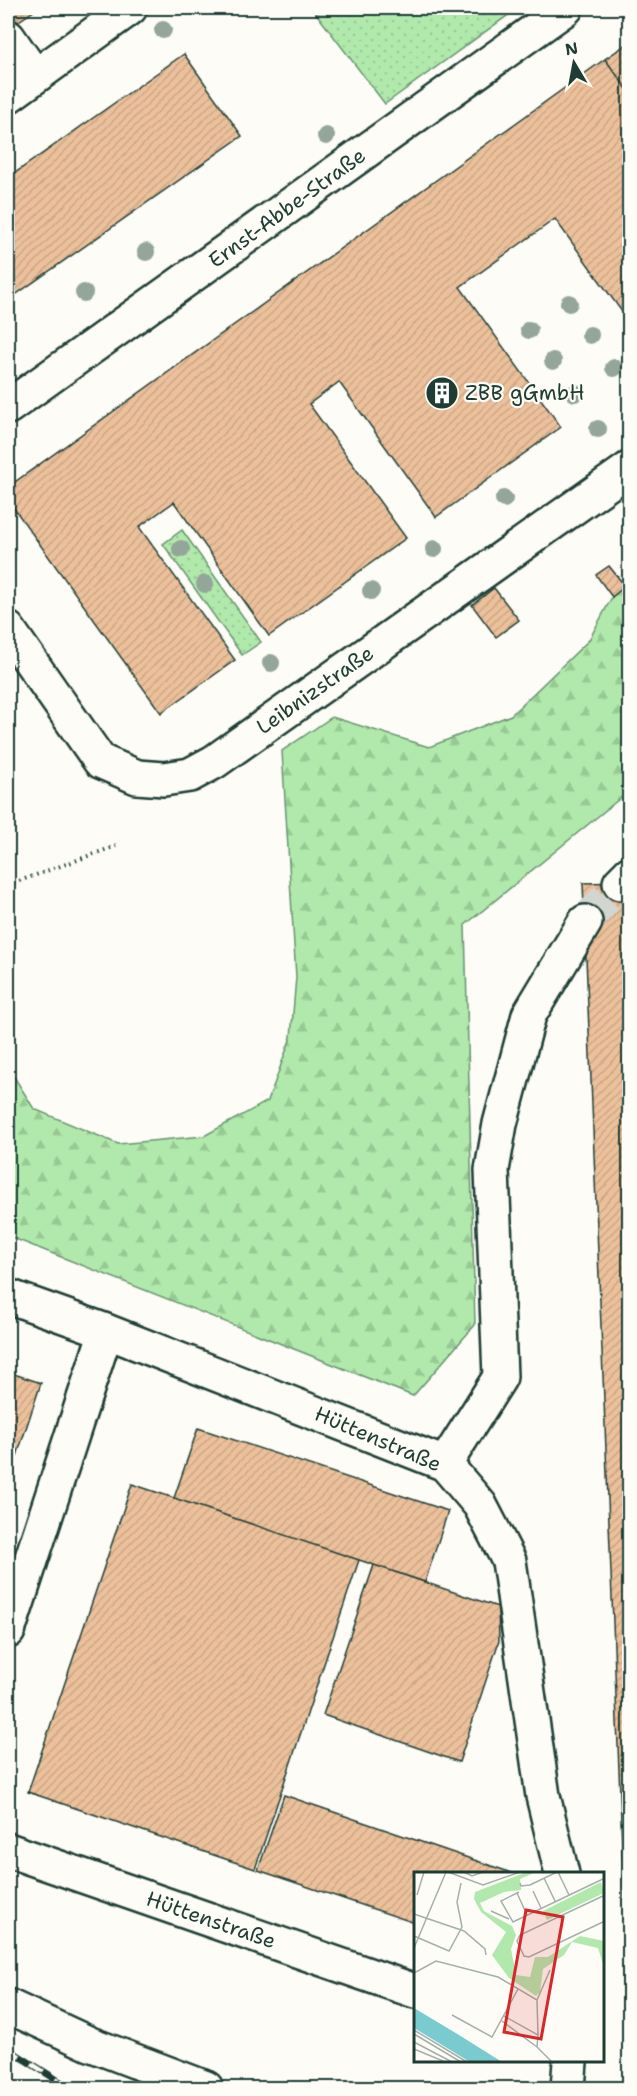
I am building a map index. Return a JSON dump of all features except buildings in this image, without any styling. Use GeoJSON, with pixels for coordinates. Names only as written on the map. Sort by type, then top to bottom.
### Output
{"type":"FeatureCollection","features":[{"type":"Feature","properties":{"kind":"street"},"geometry":{"type":"LineString","coordinates":[[8,96],[130,8]]}},
{"type":"Feature","properties":{"kind":"street","name":"Ernst-Abbe-Straße"},"geometry":{"type":"LineString","coordinates":[[8,407],[566,8]]}},
{"type":"Feature","properties":{"kind":"street"},"geometry":{"type":"LineString","coordinates":[[8,38],[35,76]]}},
{"type":"Feature","properties":{"kind":"street","name":"Leibnizstraße"},"geometry":{"type":"LineString","coordinates":[[13,638],[100,761],[137,777],[165,779],[190,775],[214,762],[630,468]]}},
{"type":"Feature","properties":{"kind":"street"},"geometry":{"type":"LineString","coordinates":[[446,1464],[500,1377],[492,1170],[500,1124],[530,1015],[585,922]]}},
{"type":"Feature","properties":{"kind":"street","name":"Hüttenstraße"},"geometry":{"type":"LineString","coordinates":[[8,1296],[106,1331],[446,1464],[480,1505],[509,1561],[543,1796],[562,1872]]}},
{"type":"Feature","properties":{"kind":"street"},"geometry":{"type":"LineString","coordinates":[[8,1631],[106,1331]]}},
{"type":"Feature","properties":{"kind":"street","name":"Hüttenstraße"},"geometry":{"type":"LineString","coordinates":[[8,1850],[414,1991]]}},
{"type":"Feature","properties":{"kind":"street"},"geometry":{"type":"LineString","coordinates":[[8,2006],[90,2044],[206,2088]]}},
{"type":"Feature","properties":{"kind":"street"},"geometry":{"type":"LineString","coordinates":[[567,2088],[570,2063]]}},
{"type":"Feature","properties":{"kind":"path"},"geometry":{"type":"LineString","coordinates":[[8,885],[116,846]]}},
{"type":"Feature","properties":{"kind":"green space"},"geometry":{"type":"Polygon","coordinates":[[[312,8],[518,8],[385,104],[312,8]]]}},
{"type":"Feature","properties":{"kind":"green space"},"geometry":{"type":"Polygon","coordinates":[[[182,530],[261,642],[242,655],[163,544],[182,530]]]}},
{"type":"Feature","properties":{"kind":"green space"},"geometry":{"type":"Polygon","coordinates":[[[629,582],[629,791],[465,925],[475,1325],[413,1396],[8,1236],[8,1067],[34,1109],[118,1144],[204,1136],[268,1101],[291,1037],[296,977],[282,751],[332,717],[429,747],[511,715],[589,640],[612,597],[629,582]]]}},
{"type":"Feature","properties":{"kind":"tunnel"},"geometry":{"type":"LineString","coordinates":[[585,922],[620,883]]}},
{"type":"Feature","properties":{"kind":"railway"},"geometry":{"type":"LineString","coordinates":[[8,2049],[70,2088]]}},
{"type":"Feature","properties":{"kind":"place","name":"ZBB gGmbH"},"geometry":{"type":"Point","coordinates":[442,393]}}]}
